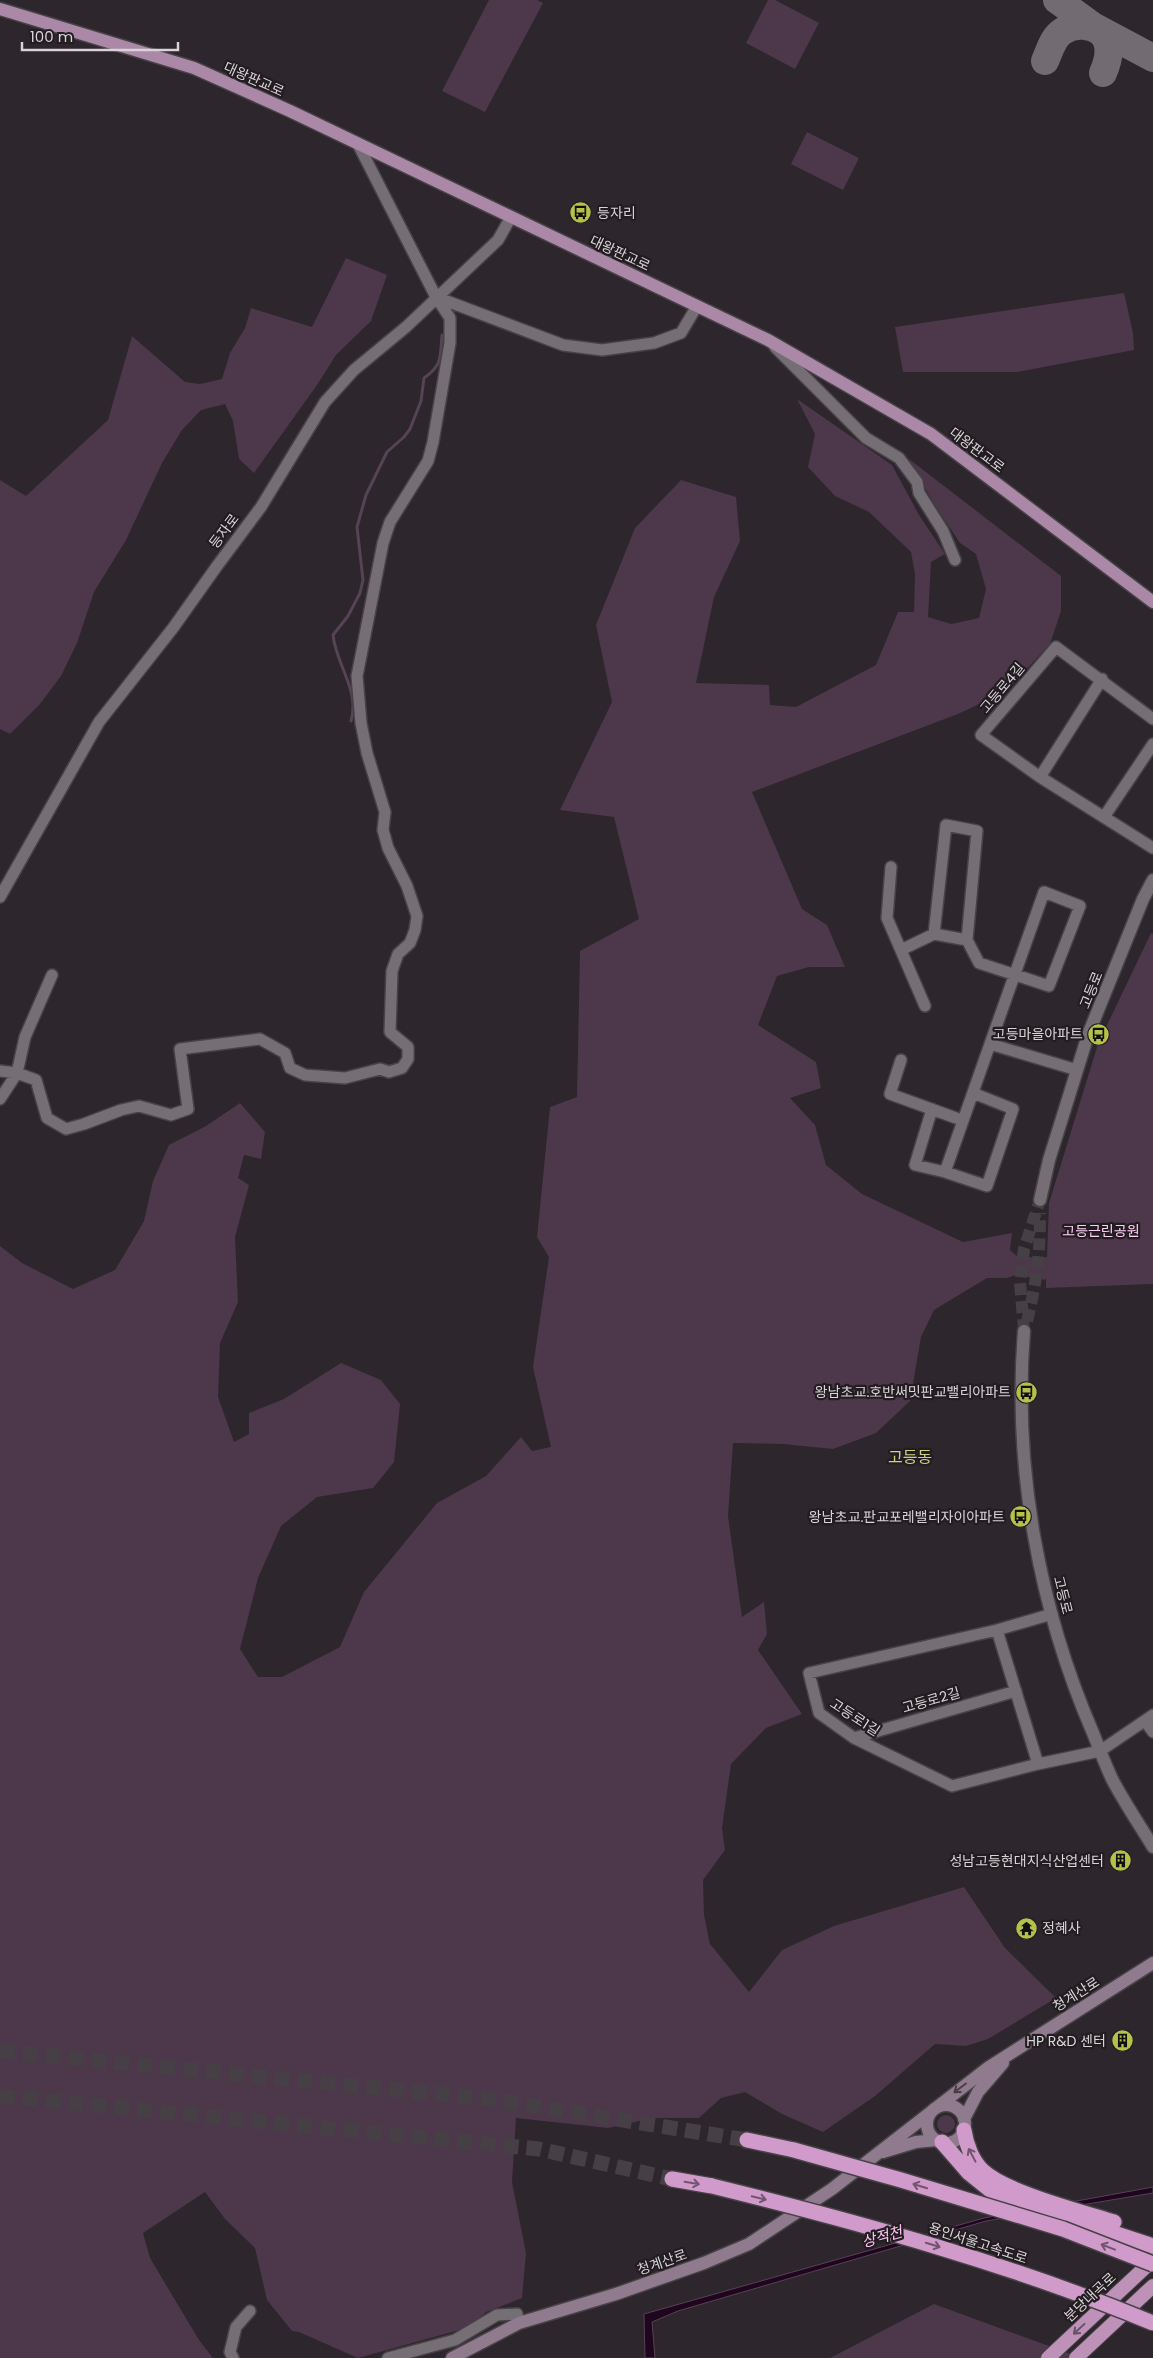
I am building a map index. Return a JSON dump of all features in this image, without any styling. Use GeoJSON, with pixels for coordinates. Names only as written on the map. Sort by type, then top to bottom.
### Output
{"type":"FeatureCollection","features":[{"type":"Feature","properties":{"kind":"highway"},"geometry":{"type":"LineString","coordinates":[[964,2124],[968,2147],[981,2169],[990,2178],[1018,2196],[1153,2246]]}},
{"type":"Feature","properties":{"kind":"highway"},"geometry":{"type":"LineString","coordinates":[[747,2140],[794,2150],[901,2180],[1063,2230],[1153,2264]]}},
{"type":"Feature","properties":{"kind":"highway"},"geometry":{"type":"LineString","coordinates":[[939,2141],[979,2183],[990,2190],[1018,2196],[1153,2236]]}},
{"type":"Feature","properties":{"kind":"highway","name":"용인서울고속도로"},"geometry":{"type":"LineString","coordinates":[[672,2179],[712,2186],[887,2231],[972,2257],[1092,2298],[1153,2323]]}},
{"type":"Feature","properties":{"kind":"highway","name":"분당내곡로"},"geometry":{"type":"LineString","coordinates":[[1048,2358],[1153,2260]]}},
{"type":"Feature","properties":{"kind":"highway"},"geometry":{"type":"LineString","coordinates":[[1076,2358],[1153,2286]]}},
{"type":"Feature","properties":{"kind":"main road","name":"대왕판교로"},"geometry":{"type":"LineString","coordinates":[[0,8],[194,68],[358,144],[768,340],[931,434],[1153,602]]}},
{"type":"Feature","properties":{"kind":"main road","name":"청계산로"},"geometry":{"type":"LineString","coordinates":[[452,2358],[519,2323],[616,2294],[704,2263],[749,2244],[817,2200],[989,2067],[1153,1963]]}},
{"type":"Feature","properties":{"kind":"main road","name":"청계산로"},"geometry":{"type":"LineString","coordinates":[[964,2124],[978,2092],[1016,2051]]}},
{"type":"Feature","properties":{"kind":"main road"},"geometry":{"type":"LineString","coordinates":[[947,2104],[953,2106],[962,2114],[964,2124],[955,2140],[939,2141],[928,2130],[928,2118],[933,2110],[947,2104]]}},
{"type":"Feature","properties":{"kind":"main road","name":"청계산로"},"geometry":{"type":"LineString","coordinates":[[866,2162],[904,2145],[939,2141]]}},
{"type":"Feature","properties":{"kind":"street"},"geometry":{"type":"LineString","coordinates":[[0,1071],[17,1073],[36,1080],[47,1118],[66,1128],[139,1106],[171,1114],[188,1109],[180,1049],[260,1039],[285,1053],[290,1068],[305,1074],[345,1078],[380,1069],[389,1072],[402,1068],[408,1059],[408,1047],[390,1032],[390,994],[392,971],[398,954],[410,943],[416,930],[417,916],[408,886],[388,848],[383,830],[385,812],[367,753],[361,722],[357,676],[390,522],[428,461],[433,442],[450,343],[450,318],[436,298],[358,144]]}},
{"type":"Feature","properties":{"kind":"street","name":"등자로"},"geometry":{"type":"LineString","coordinates":[[0,897],[99,722],[173,628],[216,566],[261,507],[326,402],[354,370],[406,327],[498,240],[511,217]]}},
{"type":"Feature","properties":{"kind":"street"},"geometry":{"type":"LineString","coordinates":[[436,298],[563,345],[602,350],[654,343],[682,333],[697,306]]}},
{"type":"Feature","properties":{"kind":"street"},"geometry":{"type":"LineString","coordinates":[[768,340],[866,438],[899,458],[917,482],[920,493],[942,531],[955,560]]}},
{"type":"Feature","properties":{"kind":"street","name":"고등로4길"},"geometry":{"type":"LineString","coordinates":[[1153,719],[1102,679],[1056,647],[981,735],[1040,778],[1153,848]]}},
{"type":"Feature","properties":{"kind":"street"},"geometry":{"type":"LineString","coordinates":[[1040,778],[1102,679]]}},
{"type":"Feature","properties":{"kind":"street"},"geometry":{"type":"LineString","coordinates":[[1104,817],[1153,744]]}},
{"type":"Feature","properties":{"kind":"street"},"geometry":{"type":"LineString","coordinates":[[934,934],[946,825],[977,831],[967,940],[979,964],[1015,975],[1049,986],[1080,906],[1044,892],[1015,975],[973,1093],[944,1172]]}},
{"type":"Feature","properties":{"kind":"street"},"geometry":{"type":"LineString","coordinates":[[891,867],[887,918],[925,1006]]}},
{"type":"Feature","properties":{"kind":"street","name":"고등로"},"geometry":{"type":"LineString","coordinates":[[1040,1200],[1049,1160],[1088,1035],[1142,899],[1153,880]]}},
{"type":"Feature","properties":{"kind":"street"},"geometry":{"type":"LineString","coordinates":[[901,950],[934,934],[967,940]]}},
{"type":"Feature","properties":{"kind":"street"},"geometry":{"type":"LineString","coordinates":[[0,1099],[17,1073],[25,1037],[52,975]]}},
{"type":"Feature","properties":{"kind":"street"},"geometry":{"type":"LineString","coordinates":[[990,1044],[1077,1070]]}},
{"type":"Feature","properties":{"kind":"street"},"geometry":{"type":"LineString","coordinates":[[901,1060],[890,1094],[956,1118]]}},
{"type":"Feature","properties":{"kind":"street"},"geometry":{"type":"LineString","coordinates":[[932,1109],[914,1166],[944,1172],[987,1186],[1013,1109],[973,1093]]}},
{"type":"Feature","properties":{"kind":"street","name":"고등로"},"geometry":{"type":"LineString","coordinates":[[1024,1330],[1022,1434],[1031,1524],[1052,1614],[1072,1685],[1100,1751],[1112,1778],[1151,1841]]}},
{"type":"Feature","properties":{"kind":"street","name":"고등로1길"},"geometry":{"type":"LineString","coordinates":[[1052,1614],[997,1630],[809,1673],[818,1713],[854,1738],[952,1786],[1038,1764],[1100,1751]]}},
{"type":"Feature","properties":{"kind":"street"},"geometry":{"type":"LineString","coordinates":[[997,1630],[1038,1764]]}},
{"type":"Feature","properties":{"kind":"street","name":"고등로2길"},"geometry":{"type":"LineString","coordinates":[[854,1738],[1016,1691]]}},
{"type":"Feature","properties":{"kind":"street"},"geometry":{"type":"LineString","coordinates":[[1100,1751],[1149,1718],[1153,1732]]}},
{"type":"Feature","properties":{"kind":"street"},"geometry":{"type":"LineString","coordinates":[[233,2358],[230,2352],[236,2327],[250,2311]]}},
{"type":"Feature","properties":{"kind":"street"},"geometry":{"type":"LineString","coordinates":[[388,2358],[455,2340],[497,2315],[517,2314],[519,2323]]}},
{"type":"Feature","properties":{"kind":"green space"},"geometry":{"type":"Polygon","coordinates":[[[489,0],[537,0],[543,3],[485,112],[442,91],[489,0]]]}},
{"type":"Feature","properties":{"kind":"green space"},"geometry":{"type":"Polygon","coordinates":[[[768,0],[775,0],[819,23],[795,69],[746,43],[768,0]]]}},
{"type":"Feature","properties":{"kind":"green space"},"geometry":{"type":"Polygon","coordinates":[[[807,132],[859,158],[843,190],[791,164],[807,132]]]}},
{"type":"Feature","properties":{"kind":"green space"},"geometry":{"type":"Polygon","coordinates":[[[346,258],[387,275],[371,321],[336,355],[317,385],[254,473],[239,459],[233,421],[225,404],[201,410],[182,430],[162,463],[126,540],[94,592],[77,643],[61,676],[40,704],[10,734],[0,729],[0,480],[26,496],[108,420],[132,336],[185,382],[200,384],[222,379],[230,353],[245,328],[251,308],[312,327],[346,258]]]}},
{"type":"Feature","properties":{"kind":"green space"},"geometry":{"type":"Polygon","coordinates":[[[1124,293],[1133,333],[1134,350],[1017,372],[903,372],[895,327],[1124,293]]]}},
{"type":"Feature","properties":{"kind":"green space","name":"고등근린공원"},"geometry":{"type":"Polygon","coordinates":[[[797,399],[892,465],[919,515],[945,554],[931,562],[928,617],[951,624],[979,618],[986,589],[976,554],[960,543],[934,504],[909,459],[1061,576],[1061,611],[1050,644],[1005,692],[958,714],[752,792],[802,909],[827,925],[845,967],[809,967],[777,976],[758,1025],[816,1062],[821,1088],[790,1098],[815,1125],[826,1165],[862,1194],[963,1242],[1012,1233],[1010,1250],[1018,1257],[1047,1257],[1049,1203],[1098,1044],[1151,933],[1153,934],[1153,1284],[1046,1288],[1046,1278],[1045,1280],[1018,1274],[1007,1278],[987,1278],[934,1310],[921,1337],[910,1401],[876,1433],[833,1449],[783,1444],[733,1443],[728,1516],[742,1617],[764,1602],[767,1634],[758,1650],[802,1714],[766,1728],[731,1764],[722,1828],[725,1850],[703,1880],[704,1915],[710,1944],[749,1992],[782,1950],[834,1926],[964,1887],[1005,1948],[1056,1998],[988,2039],[966,2046],[935,2044],[875,2096],[823,2132],[782,2114],[745,2092],[721,2098],[699,2118],[653,2118],[608,2128],[516,2118],[512,2182],[526,2253],[522,2298],[486,2312],[470,2327],[358,2358],[299,2332],[292,2331],[267,2300],[255,2248],[225,2219],[205,2192],[143,2233],[150,2258],[199,2340],[213,2358],[0,2358],[0,1246],[22,1263],[73,1289],[115,1270],[144,1221],[153,1181],[169,1145],[206,1126],[240,1103],[265,1132],[261,1159],[244,1155],[238,1178],[249,1185],[235,1237],[238,1302],[220,1343],[218,1397],[234,1442],[249,1434],[249,1413],[284,1399],[341,1363],[381,1380],[400,1404],[394,1462],[373,1488],[317,1497],[281,1526],[258,1578],[240,1649],[258,1677],[282,1677],[340,1647],[364,1592],[437,1503],[486,1476],[521,1437],[532,1451],[551,1447],[533,1367],[549,1257],[537,1237],[550,1107],[577,1097],[580,951],[639,919],[614,817],[560,810],[612,702],[596,625],[635,528],[681,480],[736,497],[740,541],[714,597],[696,683],[769,685],[770,705],[796,707],[876,665],[898,612],[914,612],[915,574],[911,552],[869,512],[835,496],[808,467],[815,434],[797,399]]]}},
{"type":"Feature","properties":{"kind":"green space"},"geometry":{"type":"Polygon","coordinates":[[[942,2115],[950,2115],[955,2120],[953,2131],[942,2133],[937,2128],[937,2120],[942,2115]]]}},
{"type":"Feature","properties":{"kind":"green space"},"geometry":{"type":"Polygon","coordinates":[[[934,2304],[1082,2358],[830,2358],[934,2304]]]}},
{"type":"Feature","properties":{"kind":"shaded area"},"geometry":{"type":"Polygon","coordinates":[[[1153,2187],[1153,2193],[986,2221],[678,2311],[652,2322],[655,2358],[645,2358],[644,2314],[984,2218],[1153,2187]]]}},
{"type":"Feature","properties":{"kind":"waterway"},"geometry":{"type":"LineString","coordinates":[[351,721],[353,710],[350,688],[338,657],[333,635],[348,616],[360,593],[363,580],[357,527],[366,495],[387,452],[410,429],[421,401],[424,378],[438,364],[442,335]]}},
{"type":"Feature","properties":{"kind":"taxiway"},"geometry":{"type":"LineString","coordinates":[[1057,0],[1093,26],[1153,58]]}},
{"type":"Feature","properties":{"kind":"taxiway"},"geometry":{"type":"LineString","coordinates":[[1045,61],[1052,44],[1060,34],[1071,27],[1085,26],[1100,32],[1108,43],[1108,58],[1103,73]]}},
{"type":"Feature","properties":{"kind":"tunnel"},"geometry":{"type":"LineString","coordinates":[[1024,1331],[1020,1282],[1024,1249],[1040,1200]]}},
{"type":"Feature","properties":{"kind":"tunnel"},"geometry":{"type":"LineString","coordinates":[[1027,1321],[1037,1267],[1040,1213]]}},
{"type":"Feature","properties":{"kind":"tunnel"},"geometry":{"type":"LineString","coordinates":[[0,2051],[491,2099],[747,2140]]}},
{"type":"Feature","properties":{"kind":"tunnel"},"geometry":{"type":"LineString","coordinates":[[0,2096],[539,2149],[672,2179]]}},
{"type":"Feature","properties":{"kind":"place","name":"등자리"},"geometry":{"type":"Point","coordinates":[581,213]}},
{"type":"Feature","properties":{"kind":"place","name":"고등마을아파트"},"geometry":{"type":"Point","coordinates":[1099,1034]}},
{"type":"Feature","properties":{"kind":"place","name":"왕남초교.호반써밋판교밸리아파트"},"geometry":{"type":"Point","coordinates":[1027,1392]}},
{"type":"Feature","properties":{"kind":"place","name":"왕남초교.판교포레밸리자이아파트"},"geometry":{"type":"Point","coordinates":[1021,1517]}},
{"type":"Feature","properties":{"kind":"place","name":"성남고등현대지식산업센터"},"geometry":{"type":"Point","coordinates":[1120,1861]}},
{"type":"Feature","properties":{"kind":"place","name":"정혜사"},"geometry":{"type":"Point","coordinates":[1026,1928]}},
{"type":"Feature","properties":{"kind":"place","name":"HP R&D 센터"},"geometry":{"type":"Point","coordinates":[1122,2041]}},
{"type":"Feature","properties":{"kind":"district","name":"고등동"},"geometry":{"type":"Point","coordinates":[910,1457]}},
{"type":"Feature","properties":{"kind":"water label","name":"상적천"},"geometry":{"type":"Point","coordinates":[882,2237]}}]}
